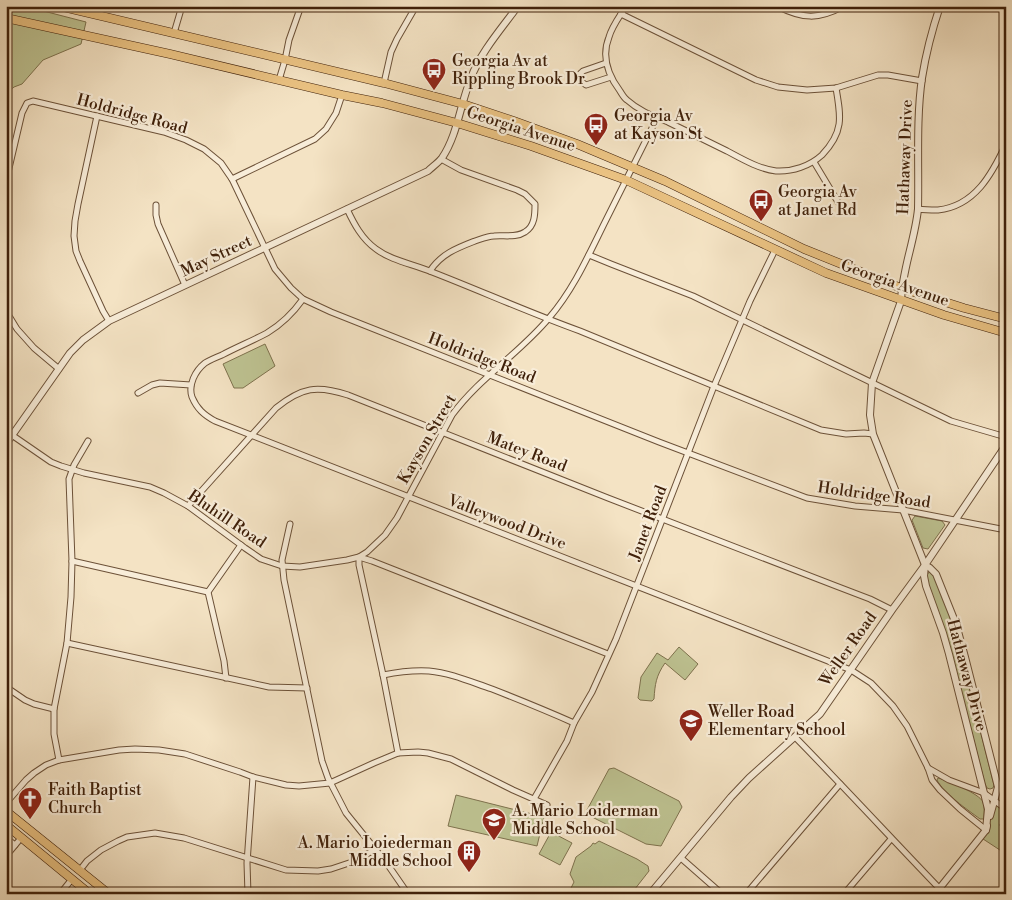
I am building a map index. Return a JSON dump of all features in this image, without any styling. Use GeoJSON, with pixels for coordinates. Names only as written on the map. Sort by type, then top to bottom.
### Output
{"type":"FeatureCollection","features":[{"type":"Feature","properties":{"kind":"main road","name":"Georgia Avenue"},"geometry":{"type":"LineString","coordinates":[[59,6],[384,83],[463,104],[568,141],[632,167],[804,249],[902,288],[1006,319]]}},
{"type":"Feature","properties":{"kind":"main road","name":"Georgia Avenue"},"geometry":{"type":"LineString","coordinates":[[6,18],[382,103],[457,123],[531,146],[626,180],[826,273],[901,301],[1006,333]]}},
{"type":"Feature","properties":{"kind":"main road"},"geometry":{"type":"LineString","coordinates":[[6,811],[109,894]]}},
{"type":"Feature","properties":{"kind":"main road"},"geometry":{"type":"LineString","coordinates":[[6,825],[90,894]]}},
{"type":"Feature","properties":{"kind":"street"},"geometry":{"type":"LineString","coordinates":[[174,33],[182,6]]}},
{"type":"Feature","properties":{"kind":"street"},"geometry":{"type":"LineString","coordinates":[[279,80],[289,40],[301,6]]}},
{"type":"Feature","properties":{"kind":"street"},"geometry":{"type":"LineString","coordinates":[[384,83],[391,52],[416,6]]}},
{"type":"Feature","properties":{"kind":"street","name":"May Street"},"geometry":{"type":"LineString","coordinates":[[6,444],[58,369],[83,340],[109,321],[418,176],[428,171],[441,160],[450,143],[471,78],[479,60],[518,6]]}},
{"type":"Feature","properties":{"kind":"street"},"geometry":{"type":"LineString","coordinates":[[626,6],[612,28],[606,47],[606,63],[611,78],[626,99],[657,118],[742,159],[776,170],[801,167],[814,162],[831,145],[837,132],[840,116],[836,88]]}},
{"type":"Feature","properties":{"kind":"street"},"geometry":{"type":"LineString","coordinates":[[777,6],[797,15],[813,16],[824,15],[844,6]]}},
{"type":"Feature","properties":{"kind":"street","name":"Hathaway Drive"},"geometry":{"type":"LineString","coordinates":[[940,6],[930,36],[922,81],[919,119],[917,223],[902,288],[901,301],[872,383],[870,415],[873,434],[925,565],[924,576],[926,586],[945,640],[988,809],[986,830]]}},
{"type":"Feature","properties":{"kind":"street"},"geometry":{"type":"LineString","coordinates":[[621,14],[756,80],[778,87],[807,90],[836,88],[878,75],[922,81]]}},
{"type":"Feature","properties":{"kind":"street"},"geometry":{"type":"LineString","coordinates":[[606,63],[583,71],[578,78],[586,85],[611,78]]}},
{"type":"Feature","properties":{"kind":"street"},"geometry":{"type":"LineString","coordinates":[[232,179],[315,140],[326,129],[336,113],[342,95]]}},
{"type":"Feature","properties":{"kind":"street","name":"Holdridge Road"},"geometry":{"type":"LineString","coordinates":[[6,181],[22,113],[27,103],[33,102],[164,132],[204,149],[221,163],[232,179],[275,269],[302,299],[490,375],[807,498],[855,506],[902,510],[1006,530]]}},
{"type":"Feature","properties":{"kind":"street"},"geometry":{"type":"LineString","coordinates":[[97,116],[76,212],[74,236],[76,251],[80,261],[109,321]]}},
{"type":"Feature","properties":{"kind":"street","name":"Kayson Street"},"geometry":{"type":"LineString","coordinates":[[359,557],[385,535],[397,518],[452,415],[463,400],[548,320],[567,296],[657,118]]}},
{"type":"Feature","properties":{"kind":"street"},"geometry":{"type":"LineString","coordinates":[[918,209],[938,210],[957,206],[970,198],[981,187],[997,164],[1006,144]]}},
{"type":"Feature","properties":{"kind":"street"},"geometry":{"type":"LineString","coordinates":[[430,271],[444,255],[458,247],[492,236],[516,235],[525,232],[535,218],[535,204],[525,194],[461,170],[441,160]]}},
{"type":"Feature","properties":{"kind":"street"},"geometry":{"type":"LineString","coordinates":[[814,162],[838,202]]}},
{"type":"Feature","properties":{"kind":"street"},"geometry":{"type":"LineString","coordinates":[[156,205],[158,224],[185,285]]}},
{"type":"Feature","properties":{"kind":"street"},"geometry":{"type":"LineString","coordinates":[[347,209],[361,234],[375,248],[390,257],[580,331],[821,430],[846,434],[864,432],[873,434]]}},
{"type":"Feature","properties":{"kind":"street","name":"Janet Road"},"geometry":{"type":"LineString","coordinates":[[534,799],[567,741],[616,639],[714,386],[750,301],[775,250]]}},
{"type":"Feature","properties":{"kind":"street"},"geometry":{"type":"LineString","coordinates":[[589,255],[693,296],[951,421],[1006,437]]}},
{"type":"Feature","properties":{"kind":"street"},"geometry":{"type":"LineString","coordinates":[[138,393],[160,383],[191,385],[197,372],[205,363],[267,333],[283,322],[302,299]]}},
{"type":"Feature","properties":{"kind":"street"},"geometry":{"type":"LineString","coordinates":[[6,310],[17,329],[34,348],[58,369]]}},
{"type":"Feature","properties":{"kind":"street","name":"Valleywood Drive"},"geometry":{"type":"LineString","coordinates":[[191,385],[191,393],[199,410],[206,417],[214,421],[851,670],[871,683],[893,706],[907,726],[932,780],[940,790],[986,830]]}},
{"type":"Feature","properties":{"kind":"street","name":"Matey Road"},"geometry":{"type":"LineString","coordinates":[[188,506],[276,408],[289,398],[303,391],[332,390],[663,518],[892,610]]}},
{"type":"Feature","properties":{"kind":"street","name":"Bluhill Road"},"geometry":{"type":"LineString","coordinates":[[6,431],[51,462],[61,466],[164,493],[188,506],[261,559],[282,566],[300,567],[359,557]]}},
{"type":"Feature","properties":{"kind":"street"},"geometry":{"type":"LineString","coordinates":[[59,760],[54,734],[54,709],[67,643],[71,597],[72,561],[69,479],[72,469],[88,441]]}},
{"type":"Feature","properties":{"kind":"street","name":"Weller Road"},"geometry":{"type":"LineString","coordinates":[[650,894],[731,797],[765,762],[820,714],[925,565],[1006,445]]}},
{"type":"Feature","properties":{"kind":"street"},"geometry":{"type":"LineString","coordinates":[[290,524],[282,566],[322,760],[330,783],[346,813],[388,865],[408,894]]}},
{"type":"Feature","properties":{"kind":"street"},"geometry":{"type":"LineString","coordinates":[[226,678],[224,661],[208,592],[241,545]]}},
{"type":"Feature","properties":{"kind":"street"},"geometry":{"type":"LineString","coordinates":[[398,753],[359,565],[359,557],[608,654]]}},
{"type":"Feature","properties":{"kind":"street"},"geometry":{"type":"LineString","coordinates":[[72,561],[208,592]]}},
{"type":"Feature","properties":{"kind":"street","name":"Hathaway Drive"},"geometry":{"type":"LineString","coordinates":[[925,565],[936,574],[958,632],[998,787],[986,830]]}},
{"type":"Feature","properties":{"kind":"street"},"geometry":{"type":"LineString","coordinates":[[67,643],[269,687],[306,688]]}},
{"type":"Feature","properties":{"kind":"street"},"geometry":{"type":"LineString","coordinates":[[383,675],[407,671],[444,673],[459,677],[574,723]]}},
{"type":"Feature","properties":{"kind":"street"},"geometry":{"type":"LineString","coordinates":[[6,687],[25,700],[54,709]]}},
{"type":"Feature","properties":{"kind":"street"},"geometry":{"type":"LineString","coordinates":[[795,737],[937,891],[986,830]]}},
{"type":"Feature","properties":{"kind":"street"},"geometry":{"type":"LineString","coordinates":[[6,804],[26,780],[46,765],[59,760],[135,749],[185,754],[253,777],[298,786],[330,783],[398,753],[428,753],[446,758],[547,805]]}},
{"type":"Feature","properties":{"kind":"street"},"geometry":{"type":"LineString","coordinates":[[928,768],[950,780],[984,793],[1006,809]]}},
{"type":"Feature","properties":{"kind":"street"},"geometry":{"type":"LineString","coordinates":[[248,894],[248,858],[253,777]]}},
{"type":"Feature","properties":{"kind":"street"},"geometry":{"type":"LineString","coordinates":[[746,894],[840,784]]}},
{"type":"Feature","properties":{"kind":"street"},"geometry":{"type":"LineString","coordinates":[[80,870],[87,861],[101,850],[118,841],[127,837],[155,833],[184,838],[286,870],[318,871],[347,865],[375,849]]}},
{"type":"Feature","properties":{"kind":"street"},"geometry":{"type":"LineString","coordinates":[[6,838],[15,845]]}},
{"type":"Feature","properties":{"kind":"street"},"geometry":{"type":"LineString","coordinates":[[6,856],[21,838]]}},
{"type":"Feature","properties":{"kind":"street"},"geometry":{"type":"LineString","coordinates":[[844,894],[891,839]]}},
{"type":"Feature","properties":{"kind":"street"},"geometry":{"type":"LineString","coordinates":[[681,858],[722,894]]}},
{"type":"Feature","properties":{"kind":"street"},"geometry":{"type":"LineString","coordinates":[[60,894],[72,879]]}},
{"type":"Feature","properties":{"kind":"green space"},"geometry":{"type":"Polygon","coordinates":[[[6,6],[24,6],[86,22],[81,44],[43,60],[22,84],[14,87],[6,94],[6,6]]]}},
{"type":"Feature","properties":{"kind":"green space"},"geometry":{"type":"Polygon","coordinates":[[[265,344],[275,366],[243,388],[234,388],[223,364],[265,344]]]}},
{"type":"Feature","properties":{"kind":"green space"},"geometry":{"type":"Polygon","coordinates":[[[915,516],[942,521],[945,525],[928,549],[923,548],[912,520],[915,516]]]}},
{"type":"Feature","properties":{"kind":"green space"},"geometry":{"type":"Polygon","coordinates":[[[929,572],[934,577],[947,608],[958,642],[994,785],[990,789],[985,784],[948,640],[926,577],[929,572]]]}},
{"type":"Feature","properties":{"kind":"green space"},"geometry":{"type":"Polygon","coordinates":[[[679,647],[698,664],[685,680],[665,663],[656,680],[654,699],[652,701],[640,700],[638,698],[641,677],[657,653],[668,660],[679,647]]]}},
{"type":"Feature","properties":{"kind":"green space"},"geometry":{"type":"Polygon","coordinates":[[[614,768],[679,801],[682,807],[661,846],[646,844],[592,817],[587,810],[609,769],[614,768]]]}},
{"type":"Feature","properties":{"kind":"green space"},"geometry":{"type":"Polygon","coordinates":[[[938,778],[963,788],[981,799],[984,806],[984,819],[980,819],[950,796],[940,785],[937,780],[938,778]]]}},
{"type":"Feature","properties":{"kind":"green space"},"geometry":{"type":"Polygon","coordinates":[[[984,793],[1006,809],[1006,854],[980,837],[986,830],[984,793]]]}},
{"type":"Feature","properties":{"kind":"green space"},"geometry":{"type":"Polygon","coordinates":[[[456,795],[544,817],[537,846],[448,826],[456,795]]]}},
{"type":"Feature","properties":{"kind":"green space"},"geometry":{"type":"Polygon","coordinates":[[[551,832],[572,843],[560,865],[539,854],[551,832]]]}},
{"type":"Feature","properties":{"kind":"green space"},"geometry":{"type":"Polygon","coordinates":[[[599,841],[648,866],[649,871],[631,894],[568,894],[574,882],[570,874],[576,857],[593,843],[595,844],[599,841]]]}},
{"type":"Feature","properties":{"kind":"waterway"},"geometry":{"type":"LineString","coordinates":[[1000,825],[1006,830]]}},
{"type":"Feature","properties":{"kind":"place","name":"Georgia Av at Rippling Brook Dr"},"geometry":{"type":"Point","coordinates":[434,91]}},
{"type":"Feature","properties":{"kind":"place","name":"Georgia Av at Kayson St"},"geometry":{"type":"Point","coordinates":[596,146]}},
{"type":"Feature","properties":{"kind":"place","name":"Georgia Av at Janet Rd"},"geometry":{"type":"Point","coordinates":[761,222]}},
{"type":"Feature","properties":{"kind":"place","name":"Weller Road Elementary School"},"geometry":{"type":"Point","coordinates":[691,742]}},
{"type":"Feature","properties":{"kind":"place","name":"Faith Baptist Church"},"geometry":{"type":"Point","coordinates":[30,820]}},
{"type":"Feature","properties":{"kind":"place","name":"A. Mario Loiderman Middle School"},"geometry":{"type":"Point","coordinates":[494,841]}},
{"type":"Feature","properties":{"kind":"place","name":"A. Mario Loiederman Middle School"},"geometry":{"type":"Point","coordinates":[469,873]}}]}
